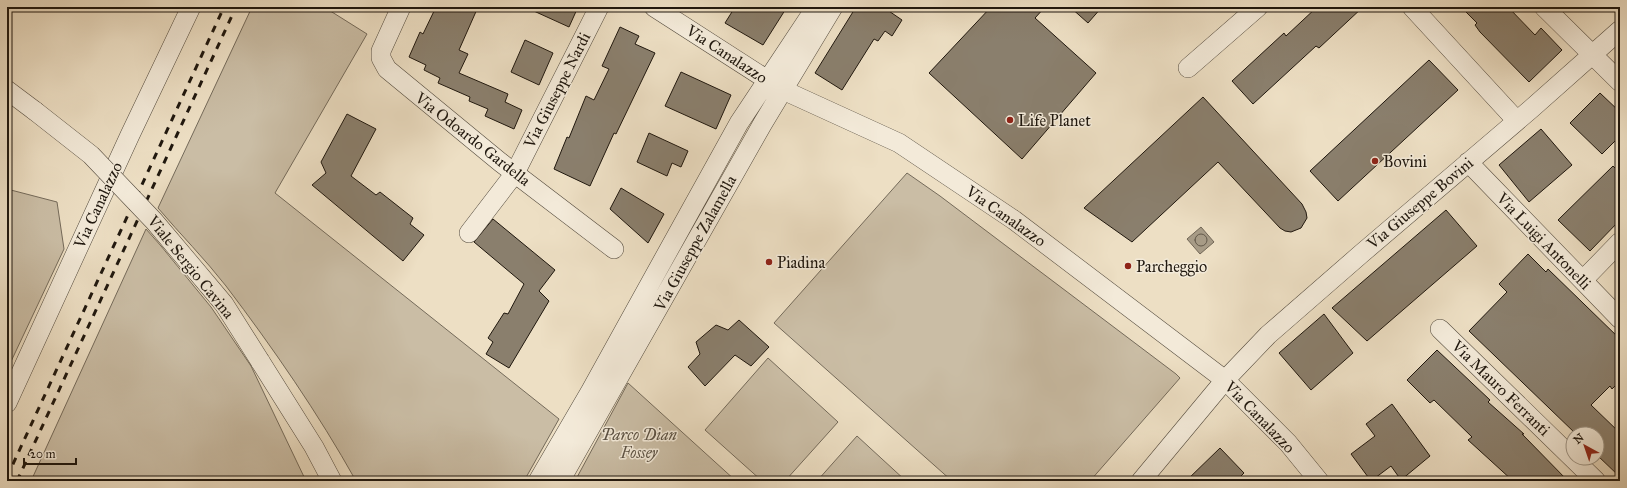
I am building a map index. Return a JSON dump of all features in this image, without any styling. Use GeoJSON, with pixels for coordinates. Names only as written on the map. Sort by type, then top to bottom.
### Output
{"type":"FeatureCollection","features":[{"type":"Feature","properties":{"kind":"street","name":"Via Canalazzo"},"geometry":{"type":"LineString","coordinates":[[7,403],[130,135],[191,7]]}},
{"type":"Feature","properties":{"kind":"street","name":"Via Odoardo Gardella"},"geometry":{"type":"LineString","coordinates":[[401,7],[380,51],[381,58],[387,69],[515,173],[614,249]]}},
{"type":"Feature","properties":{"kind":"street","name":"Via Giuseppe Nardi"},"geometry":{"type":"LineString","coordinates":[[469,233],[515,173],[599,7]]}},
{"type":"Feature","properties":{"kind":"street","name":"Via Canalazzo"},"geometry":{"type":"LineString","coordinates":[[654,7],[766,83],[899,143],[1014,220],[1225,380],[1288,443],[1318,481]]}},
{"type":"Feature","properties":{"kind":"street"},"geometry":{"type":"LineString","coordinates":[[766,83],[762,72],[771,63],[807,7]]}},
{"type":"Feature","properties":{"kind":"street","name":"Via Giuseppe Zalamella"},"geometry":{"type":"LineString","coordinates":[[538,481],[590,392],[739,123],[816,7]]}},
{"type":"Feature","properties":{"kind":"street","name":"Via Giuseppe Zalamella"},"geometry":{"type":"LineString","coordinates":[[560,481],[705,224],[766,83],[833,7]]}},
{"type":"Feature","properties":{"kind":"street"},"geometry":{"type":"LineString","coordinates":[[1188,68],[1258,7]]}},
{"type":"Feature","properties":{"kind":"street"},"geometry":{"type":"LineString","coordinates":[[1412,7],[1517,121]]}},
{"type":"Feature","properties":{"kind":"street"},"geometry":{"type":"LineString","coordinates":[[1544,7],[1620,82]]}},
{"type":"Feature","properties":{"kind":"street","name":"Via Giuseppe Bovini"},"geometry":{"type":"LineString","coordinates":[[1141,481],[1225,380],[1268,335],[1517,121],[1620,30]]}},
{"type":"Feature","properties":{"kind":"street","name":"Viale Sergio Cavina"},"geometry":{"type":"LineString","coordinates":[[7,90],[92,155],[154,221],[224,304],[314,447],[332,481]]}},
{"type":"Feature","properties":{"kind":"street","name":"Via Luigi Antonelli"},"geometry":{"type":"LineString","coordinates":[[1468,162],[1620,319]]}},
{"type":"Feature","properties":{"kind":"street"},"geometry":{"type":"LineString","coordinates":[[1583,280],[1620,242]]}},
{"type":"Feature","properties":{"kind":"street","name":"Via Mauro Ferranti"},"geometry":{"type":"LineString","coordinates":[[1440,329],[1596,481]]}},
{"type":"Feature","properties":{"kind":"street","name":"Via Giuseppe Zalamella"},"geometry":{"type":"LineString","coordinates":[[549,481],[582,420],[590,392]]}},
{"type":"Feature","properties":{"kind":"green space"},"geometry":{"type":"Polygon","coordinates":[[[252,7],[324,7],[367,34],[275,193],[559,419],[524,481],[356,481],[311,406],[261,333],[218,276],[158,208],[252,7]]]}},
{"type":"Feature","properties":{"kind":"green space"},"geometry":{"type":"Polygon","coordinates":[[[907,173],[940,196],[1180,378],[1090,481],[952,481],[774,323],[907,173]]]}},
{"type":"Feature","properties":{"kind":"green space"},"geometry":{"type":"Polygon","coordinates":[[[7,189],[57,202],[64,249],[7,370],[7,189]]]}},
{"type":"Feature","properties":{"kind":"green space"},"geometry":{"type":"Polygon","coordinates":[[[146,229],[211,307],[251,366],[306,481],[31,481],[146,229]]]}},
{"type":"Feature","properties":{"kind":"green space"},"geometry":{"type":"Polygon","coordinates":[[[768,358],[838,422],[785,481],[762,481],[705,430],[768,358]]]}},
{"type":"Feature","properties":{"kind":"green space","name":"Parco Dian Fossey"},"geometry":{"type":"Polygon","coordinates":[[[628,383],[736,481],[575,481],[628,383]]]}},
{"type":"Feature","properties":{"kind":"green space"},"geometry":{"type":"Polygon","coordinates":[[[857,436],[906,481],[817,481],[857,436]]]}},
{"type":"Feature","properties":{"kind":"water"},"geometry":{"type":"Polygon","coordinates":[[[1201,227],[1214,242],[1200,254],[1187,239],[1201,227]]]}},
{"type":"Feature","properties":{"kind":"building"},"geometry":{"type":"Polygon","coordinates":[[[436,7],[478,7],[459,50],[468,54],[459,73],[508,94],[505,102],[522,110],[514,129],[485,116],[488,109],[469,101],[470,97],[438,83],[440,78],[424,70],[426,65],[409,57],[420,32],[423,34],[436,7]]]}},
{"type":"Feature","properties":{"kind":"building"},"geometry":{"type":"Polygon","coordinates":[[[525,7],[578,7],[569,27],[525,7]]]}},
{"type":"Feature","properties":{"kind":"building"},"geometry":{"type":"Polygon","coordinates":[[[735,7],[787,7],[763,45],[725,23],[735,7]]]}},
{"type":"Feature","properties":{"kind":"building"},"geometry":{"type":"Polygon","coordinates":[[[856,7],[883,7],[902,20],[892,36],[885,31],[878,41],[874,39],[842,90],[815,73],[856,7]]]}},
{"type":"Feature","properties":{"kind":"building"},"geometry":{"type":"Polygon","coordinates":[[[991,7],[1045,7],[1035,18],[1096,73],[1022,159],[929,73],[991,7]]]}},
{"type":"Feature","properties":{"kind":"building"},"geometry":{"type":"Polygon","coordinates":[[[1070,7],[1102,7],[1088,23],[1070,7]]]}},
{"type":"Feature","properties":{"kind":"building"},"geometry":{"type":"Polygon","coordinates":[[[1317,7],[1363,7],[1319,48],[1316,46],[1253,104],[1232,81],[1284,33],[1286,36],[1317,7]]]}},
{"type":"Feature","properties":{"kind":"building"},"geometry":{"type":"Polygon","coordinates":[[[1461,7],[1508,7],[1535,35],[1541,28],[1562,50],[1529,82],[1480,32],[1475,25],[1477,23],[1461,7]]]}},
{"type":"Feature","properties":{"kind":"building"},"geometry":{"type":"Polygon","coordinates":[[[620,27],[639,36],[635,44],[655,53],[616,134],[614,133],[590,186],[554,169],[567,137],[569,138],[586,96],[594,100],[609,69],[602,66],[620,27]]]}},
{"type":"Feature","properties":{"kind":"building"},"geometry":{"type":"Polygon","coordinates":[[[525,40],[553,53],[539,85],[511,72],[525,40]]]}},
{"type":"Feature","properties":{"kind":"building"},"geometry":{"type":"Polygon","coordinates":[[[1429,60],[1458,90],[1338,201],[1310,171],[1429,60]]]}},
{"type":"Feature","properties":{"kind":"building"},"geometry":{"type":"Polygon","coordinates":[[[681,72],[731,95],[716,129],[665,106],[681,72]]]}},
{"type":"Feature","properties":{"kind":"building"},"geometry":{"type":"Polygon","coordinates":[[[1600,93],[1620,112],[1620,136],[1602,154],[1570,123],[1600,93]]]}},
{"type":"Feature","properties":{"kind":"building"},"geometry":{"type":"Polygon","coordinates":[[[1203,97],[1302,204],[1307,218],[1301,228],[1291,232],[1280,228],[1218,162],[1132,242],[1084,208],[1203,97]]]}},
{"type":"Feature","properties":{"kind":"building"},"geometry":{"type":"Polygon","coordinates":[[[347,114],[376,129],[351,176],[376,195],[380,192],[413,218],[410,224],[424,235],[403,261],[312,185],[326,173],[321,162],[347,114]]]}},
{"type":"Feature","properties":{"kind":"building"},"geometry":{"type":"Polygon","coordinates":[[[1541,129],[1572,165],[1529,202],[1499,165],[1541,129]]]}},
{"type":"Feature","properties":{"kind":"building"},"geometry":{"type":"Polygon","coordinates":[[[649,133],[688,151],[681,167],[672,163],[667,176],[637,162],[649,133]]]}},
{"type":"Feature","properties":{"kind":"building"},"geometry":{"type":"Polygon","coordinates":[[[1613,166],[1620,173],[1620,220],[1590,251],[1558,220],[1613,166]]]}},
{"type":"Feature","properties":{"kind":"building"},"geometry":{"type":"Polygon","coordinates":[[[621,188],[664,214],[648,243],[610,209],[621,188]]]}},
{"type":"Feature","properties":{"kind":"building"},"geometry":{"type":"Polygon","coordinates":[[[1446,210],[1477,246],[1367,341],[1332,308],[1446,210]]]}},
{"type":"Feature","properties":{"kind":"building"},"geometry":{"type":"Polygon","coordinates":[[[493,219],[555,270],[539,291],[549,301],[509,368],[486,354],[493,342],[488,338],[504,313],[508,314],[524,284],[474,242],[493,219]]]}},
{"type":"Feature","properties":{"kind":"building"},"geometry":{"type":"Polygon","coordinates":[[[1528,254],[1546,272],[1548,269],[1620,339],[1620,381],[1612,389],[1610,386],[1591,405],[1620,433],[1620,477],[1605,463],[1605,426],[1568,426],[1469,331],[1507,292],[1499,284],[1528,254]]]}},
{"type":"Feature","properties":{"kind":"building"},"geometry":{"type":"Polygon","coordinates":[[[1324,314],[1353,353],[1311,390],[1279,353],[1324,314]]]}},
{"type":"Feature","properties":{"kind":"building"},"geometry":{"type":"Polygon","coordinates":[[[739,320],[769,347],[751,366],[735,355],[705,386],[688,367],[700,354],[696,342],[716,325],[728,330],[739,320]]]}},
{"type":"Feature","properties":{"kind":"building"},"geometry":{"type":"Polygon","coordinates":[[[1437,350],[1490,400],[1488,402],[1524,434],[1522,434],[1568,481],[1513,481],[1468,440],[1472,437],[1434,400],[1430,403],[1407,380],[1437,350]]]}},
{"type":"Feature","properties":{"kind":"building"},"geometry":{"type":"Polygon","coordinates":[[[1392,404],[1430,456],[1401,480],[1391,466],[1371,481],[1351,454],[1375,436],[1366,424],[1392,404]]]}},
{"type":"Feature","properties":{"kind":"building"},"geometry":{"type":"Polygon","coordinates":[[[1220,448],[1244,473],[1236,481],[1186,481],[1220,448]]]}},
{"type":"Feature","properties":{"kind":"railway"},"geometry":{"type":"LineString","coordinates":[[7,477],[224,7]]}},
{"type":"Feature","properties":{"kind":"railway"},"geometry":{"type":"LineString","coordinates":[[17,481],[236,7]]}},
{"type":"Feature","properties":{"kind":"place","name":"Life Planet"},"geometry":{"type":"Point","coordinates":[1010,120]}},
{"type":"Feature","properties":{"kind":"place","name":"Bovini"},"geometry":{"type":"Point","coordinates":[1375,161]}},
{"type":"Feature","properties":{"kind":"place","name":"Piadina"},"geometry":{"type":"Point","coordinates":[769,262]}},
{"type":"Feature","properties":{"kind":"place","name":"Parcheggio"},"geometry":{"type":"Point","coordinates":[1128,266]}}]}
